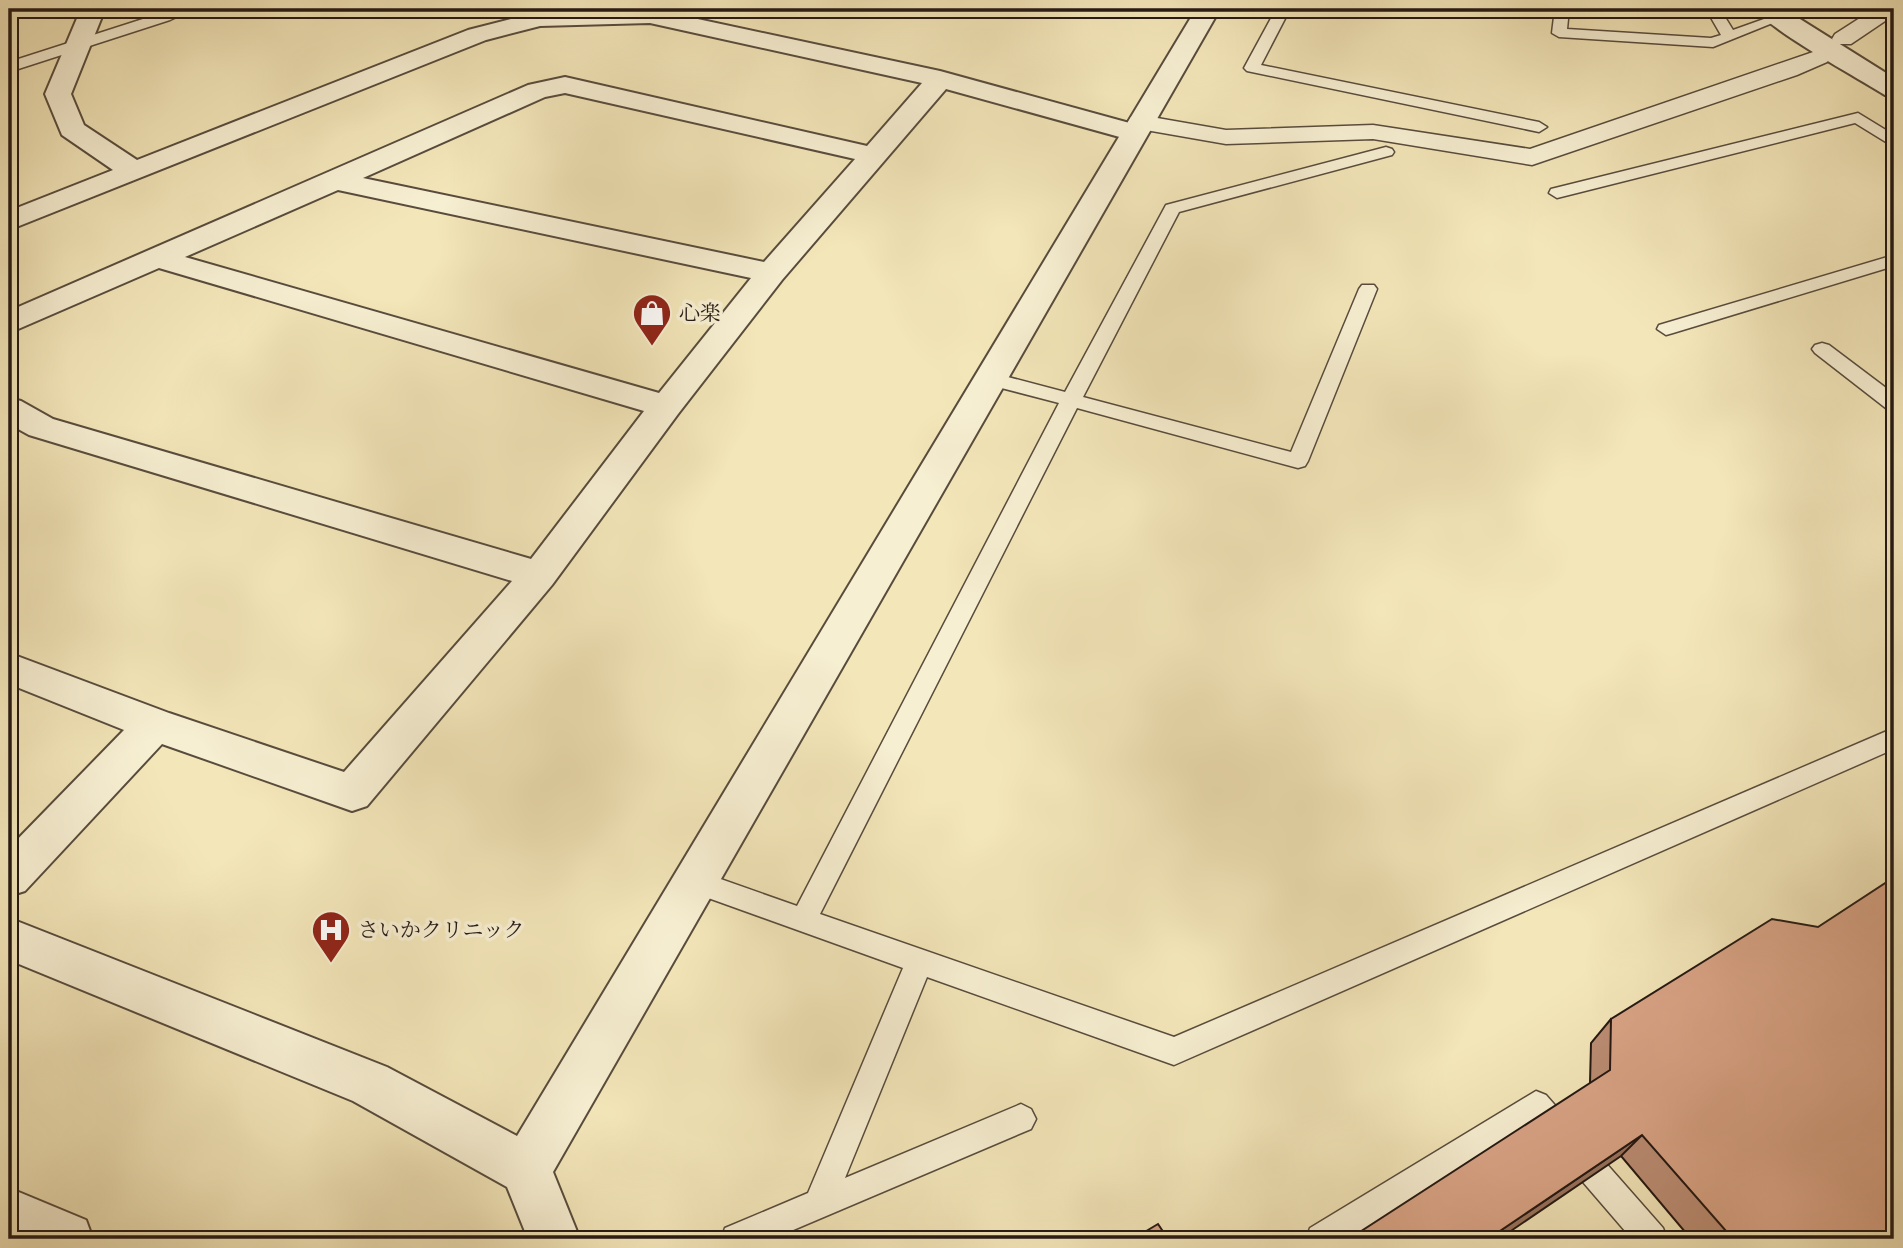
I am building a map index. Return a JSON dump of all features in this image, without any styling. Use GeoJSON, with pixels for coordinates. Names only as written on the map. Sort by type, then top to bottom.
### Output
{"type":"FeatureCollection","features":[{"type":"Feature","properties":{"kind":"street"},"geometry":{"type":"LineString","coordinates":[[84,9],[91,14],[58,94],[72,129],[134,172]]}},
{"type":"Feature","properties":{"kind":"street"},"geometry":{"type":"LineString","coordinates":[[526,1169],[1208,9]]}},
{"type":"Feature","properties":{"kind":"street"},"geometry":{"type":"LineString","coordinates":[[1843,39],[1889,9]]}},
{"type":"Feature","properties":{"kind":"street"},"geometry":{"type":"LineString","coordinates":[[9,221],[477,35],[539,19],[654,12],[1137,127],[1226,137],[1373,132],[1532,157],[1789,70],[1819,57]]}},
{"type":"Feature","properties":{"kind":"street"},"geometry":{"type":"LineString","coordinates":[[1773,13],[1894,89]]}},
{"type":"Feature","properties":{"kind":"street"},"geometry":{"type":"LineString","coordinates":[[9,668],[155,725],[352,793],[539,575],[666,406],[771,273],[940,79]]}},
{"type":"Feature","properties":{"kind":"street"},"geometry":{"type":"LineString","coordinates":[[9,323],[338,181],[537,91],[565,85],[872,155]]}},
{"type":"Feature","properties":{"kind":"street"},"geometry":{"type":"LineString","coordinates":[[338,181],[771,273]]}},
{"type":"Feature","properties":{"kind":"street"},"geometry":{"type":"LineString","coordinates":[[156,258],[666,406]]}},
{"type":"Feature","properties":{"kind":"street"},"geometry":{"type":"LineString","coordinates":[[9,409],[41,427],[539,575]]}},
{"type":"Feature","properties":{"kind":"street"},"geometry":{"type":"LineString","coordinates":[[9,877],[155,725]]}},
{"type":"Feature","properties":{"kind":"street"},"geometry":{"type":"LineString","coordinates":[[9,939],[370,1084],[526,1169],[554,1239]]}},
{"type":"Feature","properties":{"kind":"street"},"geometry":{"type":"LineString","coordinates":[[9,1214],[66,1239]]}},
{"type":"Feature","properties":{"kind":"lane"},"geometry":{"type":"LineString","coordinates":[[9,67],[78,42],[118,33],[187,9]]}},
{"type":"Feature","properties":{"kind":"lane"},"geometry":{"type":"LineString","coordinates":[[1283,9],[1252,68],[1539,127]]}},
{"type":"Feature","properties":{"kind":"lane"},"geometry":{"type":"LineString","coordinates":[[1562,9],[1559,33],[1713,43],[1773,13]]}},
{"type":"Feature","properties":{"kind":"lane"},"geometry":{"type":"LineString","coordinates":[[1713,9],[1728,36]]}},
{"type":"Feature","properties":{"kind":"lane"},"geometry":{"type":"LineString","coordinates":[[1557,194],[1858,118],[1894,142]]}},
{"type":"Feature","properties":{"kind":"lane"},"geometry":{"type":"LineString","coordinates":[[803,920],[1070,400],[1172,209],[1386,152]]}},
{"type":"Feature","properties":{"kind":"lane"},"geometry":{"type":"LineString","coordinates":[[1666,329],[1894,260]]}},
{"type":"Feature","properties":{"kind":"lane"},"geometry":{"type":"LineString","coordinates":[[989,378],[1298,461],[1368,289]]}},
{"type":"Feature","properties":{"kind":"lane"},"geometry":{"type":"LineString","coordinates":[[1822,349],[1894,404]]}},
{"type":"Feature","properties":{"kind":"lane"},"geometry":{"type":"LineString","coordinates":[[695,882],[1174,1051],[1894,738]]}},
{"type":"Feature","properties":{"kind":"lane"},"geometry":{"type":"LineString","coordinates":[[820,1202],[920,961]]}},
{"type":"Feature","properties":{"kind":"lane"},"geometry":{"type":"LineString","coordinates":[[1321,1239],[1536,1105],[1652,1239]]}},
{"type":"Feature","properties":{"kind":"lane"},"geometry":{"type":"LineString","coordinates":[[736,1239],[1021,1119]]}},
{"type":"Feature","properties":{"kind":"building"},"geometry":{"type":"Polygon","coordinates":[[[1893,878],[1894,1239],[1733,1239],[1642,1135],[1488,1239],[1349,1239],[1610,1070],[1611,1019],[1772,919],[1818,927],[1893,878]]]}},
{"type":"Feature","properties":{"kind":"building"},"geometry":{"type":"Polygon","coordinates":[[[1158,1224],[1168,1239],[1133,1239],[1158,1224]]]}},
{"type":"Feature","properties":{"kind":"place","name":"心楽"},"geometry":{"type":"Point","coordinates":[652,347]}},
{"type":"Feature","properties":{"kind":"place","name":"さいかクリニック"},"geometry":{"type":"Point","coordinates":[331,964]}}]}
